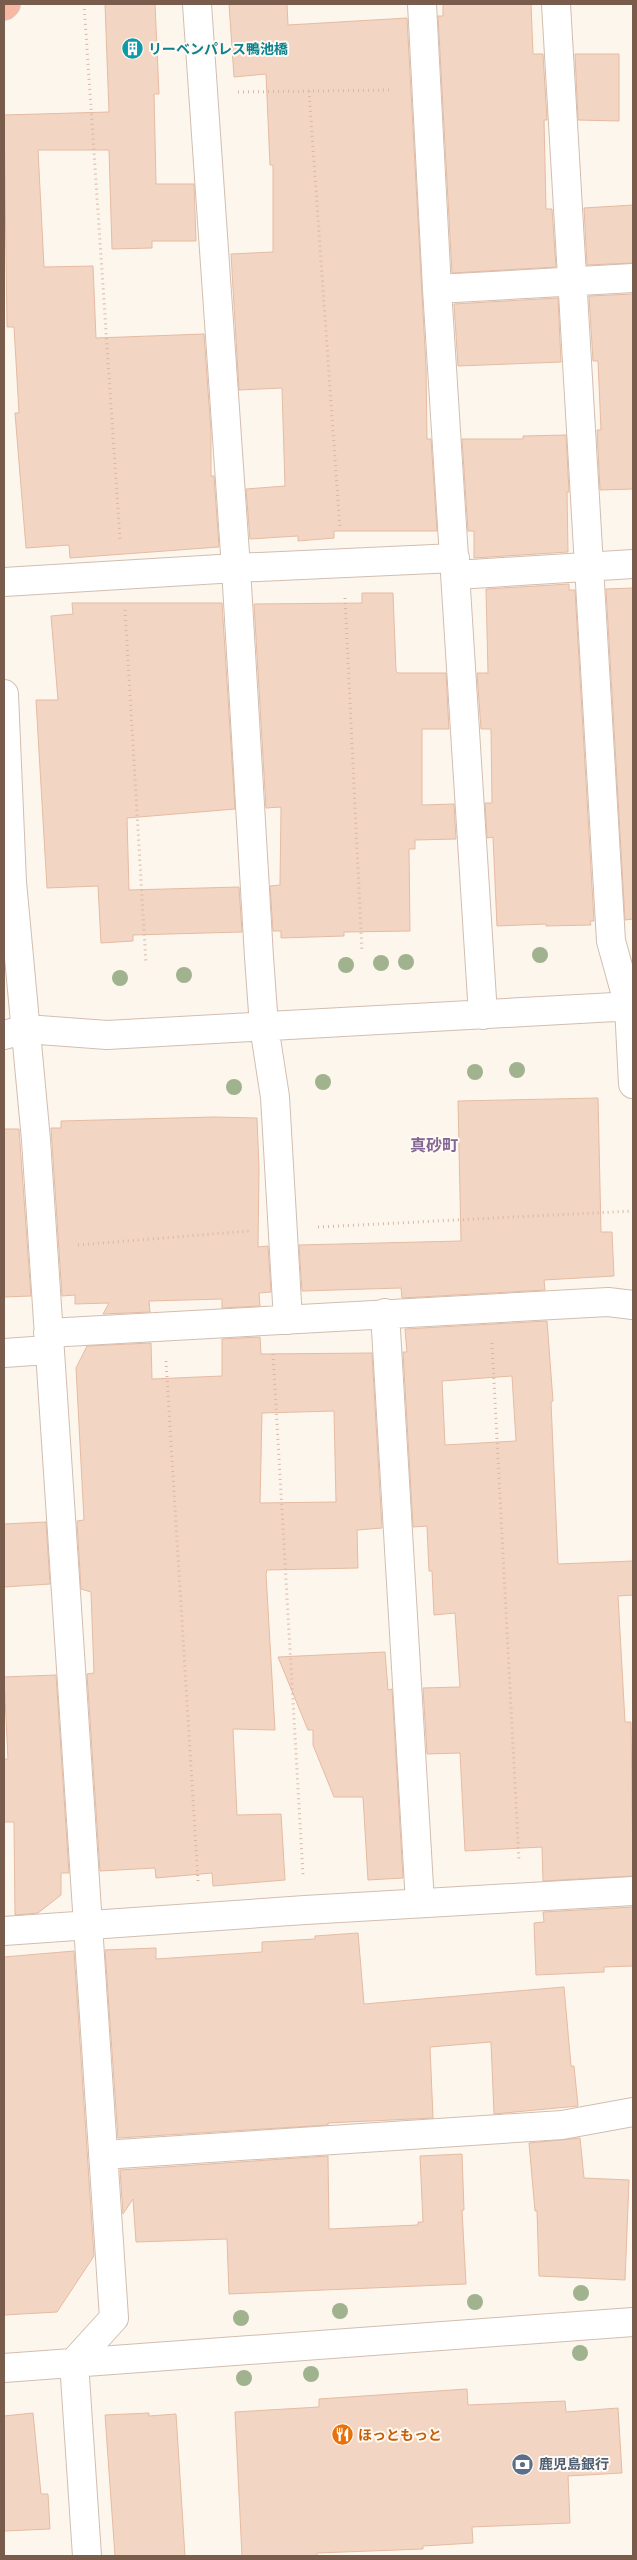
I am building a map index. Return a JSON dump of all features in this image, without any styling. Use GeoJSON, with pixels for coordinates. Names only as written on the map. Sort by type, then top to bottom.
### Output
{"type":"FeatureCollection","features":[{"type":"Feature","properties":{"kind":"street"},"geometry":{"type":"LineString","coordinates":[[197,4],[236,568],[264,1026],[275,1097],[284,1228],[279,1321]]}},
{"type":"Feature","properties":{"kind":"street"},"geometry":{"type":"LineString","coordinates":[[422,4],[437,289],[483,1014]]}},
{"type":"Feature","properties":{"kind":"street"},"geometry":{"type":"LineString","coordinates":[[556,4],[611,940],[631,1006],[633,1084]]}},
{"type":"Feature","properties":{"kind":"street"},"geometry":{"type":"LineString","coordinates":[[437,289],[633,278]]}},
{"type":"Feature","properties":{"kind":"street"},"geometry":{"type":"LineString","coordinates":[[4,582],[343,563],[589,567],[633,564]]}},
{"type":"Feature","properties":{"kind":"street"},"geometry":{"type":"LineString","coordinates":[[4,694],[12,882],[15,1032],[36,1140],[114,2318],[74,2362],[87,2556]]}},
{"type":"Feature","properties":{"kind":"street"},"geometry":{"type":"LineString","coordinates":[[15,1032],[107,1035],[631,1006]]}},
{"type":"Feature","properties":{"kind":"street"},"geometry":{"type":"LineString","coordinates":[[4,1010],[15,1032]]}},
{"type":"Feature","properties":{"kind":"street"},"geometry":{"type":"LineString","coordinates":[[4,1353],[48,1341],[164,1328],[386,1313],[608,1302],[633,1305]]}},
{"type":"Feature","properties":{"kind":"street"},"geometry":{"type":"LineString","coordinates":[[386,1313],[420,1903]]}},
{"type":"Feature","properties":{"kind":"street"},"geometry":{"type":"LineString","coordinates":[[4,1931],[305,1910],[633,1891]]}},
{"type":"Feature","properties":{"kind":"street"},"geometry":{"type":"LineString","coordinates":[[103,2155],[562,2125],[633,2112]]}},
{"type":"Feature","properties":{"kind":"street"},"geometry":{"type":"LineString","coordinates":[[4,2368],[633,2322]]}},
{"type":"Feature","properties":{"kind":"path"},"geometry":{"type":"LineString","coordinates":[[84,4],[123,575],[146,964]]}},
{"type":"Feature","properties":{"kind":"path"},"geometry":{"type":"LineString","coordinates":[[202,93],[426,90]]}},
{"type":"Feature","properties":{"kind":"path"},"geometry":{"type":"LineString","coordinates":[[309,91],[343,563],[362,952]]}},
{"type":"Feature","properties":{"kind":"path"},"geometry":{"type":"LineString","coordinates":[[43,1247],[284,1228],[633,1211]]}},
{"type":"Feature","properties":{"kind":"path"},"geometry":{"type":"LineString","coordinates":[[490,1308],[521,1898]]}},
{"type":"Feature","properties":{"kind":"path"},"geometry":{"type":"LineString","coordinates":[[279,1321],[305,1910]]}},
{"type":"Feature","properties":{"kind":"path"},"geometry":{"type":"LineString","coordinates":[[164,1328],[200,1918]]}},
{"type":"Feature","properties":{"kind":"building"},"geometry":{"type":"Polygon","coordinates":[[[105,4],[155,4],[159,94],[154,94],[156,184],[194,184],[196,241],[152,241],[152,248],[112,249],[109,150],[38,150],[44,267],[93,266],[96,338],[204,334],[211,432],[211,476],[214,476],[219,547],[70,558],[69,545],[26,548],[15,413],[19,413],[14,327],[7,327],[4,115],[109,112],[105,4]]]}},
{"type":"Feature","properties":{"kind":"building"},"geometry":{"type":"Polygon","coordinates":[[[229,4],[287,4],[288,25],[407,18],[426,367],[427,439],[431,439],[437,531],[334,531],[334,538],[298,541],[298,536],[250,539],[246,489],[285,486],[282,388],[239,390],[231,254],[273,252],[273,165],[270,165],[266,74],[234,77],[229,4]]]}},
{"type":"Feature","properties":{"kind":"building"},"geometry":{"type":"Polygon","coordinates":[[[443,4],[531,4],[533,54],[543,54],[547,120],[544,120],[546,209],[552,209],[556,267],[452,273],[438,16],[443,16],[443,4]]]}},
{"type":"Feature","properties":{"kind":"building"},"geometry":{"type":"Polygon","coordinates":[[[575,54],[619,54],[619,121],[578,120],[575,54]]]}},
{"type":"Feature","properties":{"kind":"building"},"geometry":{"type":"Polygon","coordinates":[[[633,205],[633,263],[587,265],[584,208],[633,205]]]}},
{"type":"Feature","properties":{"kind":"building"},"geometry":{"type":"Polygon","coordinates":[[[633,294],[633,489],[600,490],[597,430],[601,430],[598,361],[593,361],[589,296],[633,294]]]}},
{"type":"Feature","properties":{"kind":"building"},"geometry":{"type":"Polygon","coordinates":[[[558,298],[561,362],[458,366],[454,304],[558,298]]]}},
{"type":"Feature","properties":{"kind":"building"},"geometry":{"type":"Polygon","coordinates":[[[566,435],[569,492],[567,492],[568,552],[474,558],[474,531],[468,531],[462,439],[523,439],[523,436],[566,435]]]}},
{"type":"Feature","properties":{"kind":"building"},"geometry":{"type":"Polygon","coordinates":[[[569,584],[569,590],[575,590],[594,921],[590,921],[591,925],[497,926],[493,837],[487,838],[485,803],[492,803],[491,729],[481,729],[477,673],[488,673],[486,589],[569,584]]]}},
{"type":"Feature","properties":{"kind":"building"},"geometry":{"type":"Polygon","coordinates":[[[633,588],[633,919],[625,920],[606,589],[633,588]]]}},
{"type":"Feature","properties":{"kind":"building"},"geometry":{"type":"Polygon","coordinates":[[[362,593],[393,593],[396,671],[398,673],[446,673],[449,729],[422,729],[422,805],[454,804],[456,839],[415,840],[415,849],[409,849],[410,931],[344,932],[344,936],[281,938],[281,931],[273,931],[270,886],[280,885],[281,807],[266,808],[254,604],[362,603],[362,593]]]}},
{"type":"Feature","properties":{"kind":"building"},"geometry":{"type":"Polygon","coordinates":[[[72,603],[222,603],[235,809],[127,818],[129,890],[239,887],[242,932],[133,935],[133,941],[101,943],[98,886],[47,888],[36,700],[58,700],[51,616],[73,614],[72,603]]]}},
{"type":"Feature","properties":{"kind":"building"},"geometry":{"type":"Polygon","coordinates":[[[598,1098],[601,1232],[612,1232],[614,1276],[544,1280],[545,1290],[402,1298],[401,1288],[302,1291],[299,1245],[461,1241],[458,1101],[598,1098]]]}},
{"type":"Feature","properties":{"kind":"building"},"geometry":{"type":"Polygon","coordinates":[[[214,1117],[257,1118],[259,1168],[258,1247],[268,1246],[271,1292],[259,1293],[260,1306],[222,1308],[222,1299],[149,1301],[150,1312],[103,1314],[109,1303],[75,1304],[75,1295],[62,1296],[51,1128],[61,1128],[61,1121],[214,1117]]]}},
{"type":"Feature","properties":{"kind":"building"},"geometry":{"type":"Polygon","coordinates":[[[4,1129],[19,1129],[31,1296],[4,1297],[4,1129]]]}},
{"type":"Feature","properties":{"kind":"building"},"geometry":{"type":"Polygon","coordinates":[[[547,1321],[553,1401],[551,1402],[558,1564],[633,1561],[633,1595],[618,1596],[625,1722],[631,1722],[633,1876],[543,1881],[542,1847],[465,1851],[460,1753],[427,1754],[423,1688],[460,1687],[455,1613],[434,1615],[432,1571],[429,1571],[427,1526],[413,1527],[403,1352],[407,1352],[405,1329],[547,1321]],[[512,1376],[442,1381],[445,1445],[516,1441],[512,1376]]]}},
{"type":"Feature","properties":{"kind":"building"},"geometry":{"type":"Polygon","coordinates":[[[260,1337],[261,1354],[372,1353],[382,1528],[357,1530],[358,1568],[267,1570],[275,1730],[233,1729],[237,1815],[281,1814],[285,1880],[213,1886],[212,1873],[156,1878],[155,1868],[100,1871],[87,1674],[94,1673],[91,1592],[81,1589],[77,1521],[84,1520],[76,1368],[87,1346],[151,1343],[152,1379],[222,1376],[222,1339],[260,1337]],[[334,1411],[262,1413],[260,1503],[336,1502],[334,1411]]]}},
{"type":"Feature","properties":{"kind":"building"},"geometry":{"type":"Polygon","coordinates":[[[46,1522],[50,1584],[4,1587],[4,1524],[46,1522]]]}},
{"type":"Feature","properties":{"kind":"building"},"geometry":{"type":"Polygon","coordinates":[[[385,1652],[388,1690],[392,1689],[403,1878],[368,1880],[363,1797],[334,1797],[313,1745],[313,1730],[308,1730],[278,1657],[385,1652]]]}},
{"type":"Feature","properties":{"kind":"building"},"geometry":{"type":"Polygon","coordinates":[[[56,1675],[69,1873],[61,1873],[61,1895],[38,1913],[15,1915],[14,1822],[4,1822],[4,1759],[8,1759],[4,1677],[56,1675]]]}},
{"type":"Feature","properties":{"kind":"building"},"geometry":{"type":"Polygon","coordinates":[[[633,1907],[633,1966],[604,1967],[604,1972],[536,1975],[534,1923],[544,1922],[543,1912],[633,1907]]]}},
{"type":"Feature","properties":{"kind":"building"},"geometry":{"type":"Polygon","coordinates":[[[358,1933],[364,2004],[564,1987],[571,2066],[574,2066],[578,2106],[494,2114],[491,2042],[430,2047],[433,2118],[328,2123],[328,2125],[118,2138],[105,1950],[156,1948],[156,1959],[262,1952],[262,1942],[315,1939],[315,1936],[358,1933]]]}},
{"type":"Feature","properties":{"kind":"building"},"geometry":{"type":"Polygon","coordinates":[[[74,1951],[94,2256],[57,2312],[4,2315],[4,1957],[74,1951]]]}},
{"type":"Feature","properties":{"kind":"building"},"geometry":{"type":"Polygon","coordinates":[[[580,2138],[584,2178],[629,2180],[625,2280],[539,2276],[537,2211],[535,2211],[529,2143],[580,2138]]]}},
{"type":"Feature","properties":{"kind":"building"},"geometry":{"type":"Polygon","coordinates":[[[462,2154],[464,2210],[462,2210],[466,2284],[229,2294],[227,2239],[136,2242],[133,2199],[123,2214],[120,2170],[328,2156],[329,2229],[418,2225],[418,2222],[423,2222],[420,2156],[462,2154]]]}},
{"type":"Feature","properties":{"kind":"building"},"geometry":{"type":"Polygon","coordinates":[[[467,2389],[468,2405],[565,2401],[566,2412],[618,2408],[622,2473],[568,2476],[570,2523],[472,2527],[473,2543],[423,2546],[423,2549],[317,2553],[317,2556],[242,2556],[235,2412],[319,2407],[319,2399],[467,2389]]]}},
{"type":"Feature","properties":{"kind":"building"},"geometry":{"type":"Polygon","coordinates":[[[33,2413],[41,2494],[48,2494],[50,2529],[4,2531],[4,2416],[33,2413]]]}},
{"type":"Feature","properties":{"kind":"building"},"geometry":{"type":"Polygon","coordinates":[[[149,2413],[149,2416],[176,2414],[185,2556],[115,2556],[105,2415],[149,2413]]]}},
{"type":"Feature","properties":{"kind":"place","name":"リーベンパレス鴨池橋"},"geometry":{"type":"Point","coordinates":[132,49]}},
{"type":"Feature","properties":{"kind":"place","name":"ほっともっと"},"geometry":{"type":"Point","coordinates":[342,2435]}},
{"type":"Feature","properties":{"kind":"place","name":"鹿児島銀行"},"geometry":{"type":"Point","coordinates":[523,2464]}},
{"type":"Feature","properties":{"kind":"district","name":"真砂町"},"geometry":{"type":"Point","coordinates":[434,1145]}}]}
